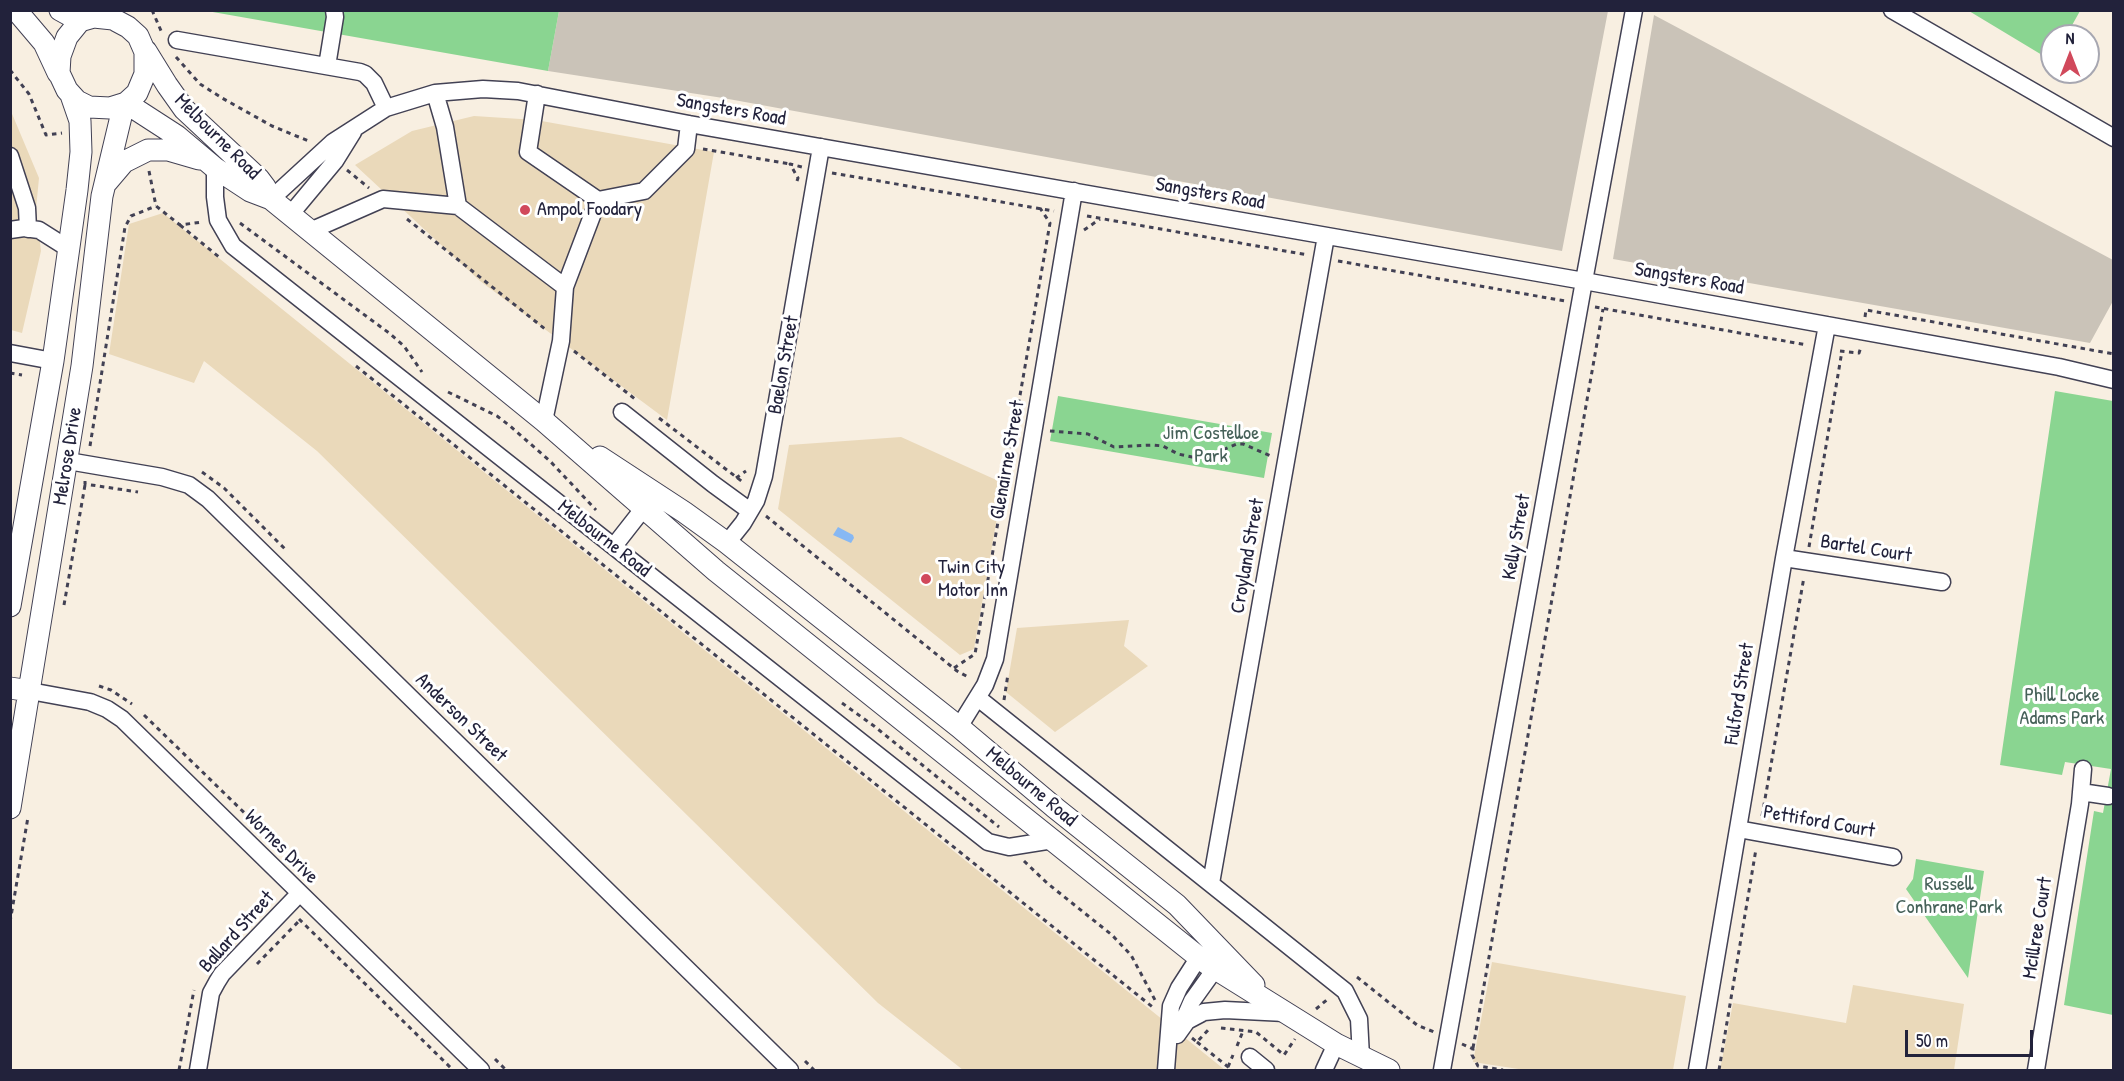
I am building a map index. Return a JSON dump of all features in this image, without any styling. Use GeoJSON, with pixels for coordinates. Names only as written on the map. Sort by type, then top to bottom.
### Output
{"type":"FeatureCollection","features":[{"type":"Feature","properties":{"kind":"main road"},"geometry":{"type":"LineString","coordinates":[[16,10],[44,43],[66,87],[82,104],[96,108],[110,108],[125,104],[137,93],[143,81],[146,59],[140,40],[125,10]]}},
{"type":"Feature","properties":{"kind":"main road"},"geometry":{"type":"LineString","coordinates":[[60,10],[82,17],[113,19],[125,25],[140,40]]}},
{"type":"Feature","properties":{"kind":"main road"},"geometry":{"type":"LineString","coordinates":[[66,87],[59,62],[67,37],[82,17]]}},
{"type":"Feature","properties":{"kind":"main road","name":"Melbourne Road"},"geometry":{"type":"LineString","coordinates":[[140,40],[184,109],[259,179],[271,199]]}},
{"type":"Feature","properties":{"kind":"main road","name":"Melrose Drive"},"geometry":{"type":"LineString","coordinates":[[10,606],[53,361],[81,152],[80,121],[66,87]]}},
{"type":"Feature","properties":{"kind":"main road","name":"Melrose Drive"},"geometry":{"type":"LineString","coordinates":[[19,813],[20,690],[68,461],[104,185],[125,104]]}},
{"type":"Feature","properties":{"kind":"main road","name":"Melbourne Road"},"geometry":{"type":"LineString","coordinates":[[125,104],[177,136],[210,165],[250,191],[271,199],[544,421],[716,571],[1046,834],[1278,1007],[1336,1044],[1389,1071]]}},
{"type":"Feature","properties":{"kind":"main road"},"geometry":{"type":"LineString","coordinates":[[104,185],[124,162],[148,150],[168,150],[210,165]]}},
{"type":"Feature","properties":{"kind":"main road"},"geometry":{"type":"LineString","coordinates":[[53,361],[82,366]]}},
{"type":"Feature","properties":{"kind":"main road","name":"Melbourne Road"},"geometry":{"type":"LineString","coordinates":[[544,421],[656,493],[727,543],[959,727],[1190,917],[1212,958]]}},
{"type":"Feature","properties":{"kind":"main road"},"geometry":{"type":"LineString","coordinates":[[37,455],[68,461]]}},
{"type":"Feature","properties":{"kind":"main road","name":"Baelon Street"},"geometry":{"type":"LineString","coordinates":[[716,571],[727,543]]}},
{"type":"Feature","properties":{"kind":"main road"},"geometry":{"type":"LineString","coordinates":[[1046,834],[1054,807]]}},
{"type":"Feature","properties":{"kind":"street","name":"Kelly Street"},"geometry":{"type":"LineString","coordinates":[[1442,1071],[1634,10]]}},
{"type":"Feature","properties":{"kind":"street"},"geometry":{"type":"LineString","coordinates":[[1892,10],[2114,138]]}},
{"type":"Feature","properties":{"kind":"street"},"geometry":{"type":"LineString","coordinates":[[327,66],[336,13]]}},
{"type":"Feature","properties":{"kind":"street"},"geometry":{"type":"LineString","coordinates":[[172,44],[327,66],[365,74],[374,83],[386,108]]}},
{"type":"Feature","properties":{"kind":"street","name":"Sangsters Road"},"geometry":{"type":"LineString","coordinates":[[290,215],[329,156],[358,124],[386,108],[435,93],[483,88],[537,94],[689,124],[1584,281],[2059,367],[2114,380]]}},
{"type":"Feature","properties":{"kind":"street"},"geometry":{"type":"LineString","coordinates":[[435,93],[445,127],[458,206]]}},
{"type":"Feature","properties":{"kind":"street"},"geometry":{"type":"LineString","coordinates":[[537,94],[528,152],[598,200],[644,191],[686,149],[689,124]]}},
{"type":"Feature","properties":{"kind":"street","name":"Baelon Street"},"geometry":{"type":"LineString","coordinates":[[727,543],[753,506],[767,459],[821,147]]}},
{"type":"Feature","properties":{"kind":"street"},"geometry":{"type":"LineString","coordinates":[[10,156],[27,208],[28,229]]}},
{"type":"Feature","properties":{"kind":"street","name":"Sangsters Road"},"geometry":{"type":"LineString","coordinates":[[271,199],[329,156]]}},
{"type":"Feature","properties":{"kind":"street","name":"Melbourne Road"},"geometry":{"type":"LineString","coordinates":[[210,165],[218,220],[232,246],[988,842],[1009,847],[1046,834]]}},
{"type":"Feature","properties":{"kind":"street","name":"Glenairne Street"},"geometry":{"type":"LineString","coordinates":[[959,727],[981,692],[995,659],[1074,191]]}},
{"type":"Feature","properties":{"kind":"street"},"geometry":{"type":"LineString","coordinates":[[309,231],[383,199],[458,206],[565,287]]}},
{"type":"Feature","properties":{"kind":"street"},"geometry":{"type":"LineString","coordinates":[[544,421],[561,341],[565,287],[598,200]]}},
{"type":"Feature","properties":{"kind":"street"},"geometry":{"type":"LineString","coordinates":[[10,230],[39,230],[69,249]]}},
{"type":"Feature","properties":{"kind":"street","name":"Croyland Street"},"geometry":{"type":"LineString","coordinates":[[1211,883],[1326,236]]}},
{"type":"Feature","properties":{"kind":"street","name":"Fulford Street"},"geometry":{"type":"LineString","coordinates":[[1697,1071],[1784,558],[1827,325]]}},
{"type":"Feature","properties":{"kind":"street"},"geometry":{"type":"LineString","coordinates":[[10,353],[53,361]]}},
{"type":"Feature","properties":{"kind":"street","name":"Sangsters Road"},"geometry":{"type":"LineString","coordinates":[[2059,367],[2114,369]]}},
{"type":"Feature","properties":{"kind":"street"},"geometry":{"type":"LineString","coordinates":[[622,412],[718,489],[753,506]]}},
{"type":"Feature","properties":{"kind":"street","name":"Anderson Street"},"geometry":{"type":"LineString","coordinates":[[68,461],[162,477],[189,485],[208,499],[790,1071]]}},
{"type":"Feature","properties":{"kind":"street"},"geometry":{"type":"LineString","coordinates":[[614,546],[643,509]]}},
{"type":"Feature","properties":{"kind":"street","name":"Bartel Court"},"geometry":{"type":"LineString","coordinates":[[1784,558],[1942,582]]}},
{"type":"Feature","properties":{"kind":"street","name":"Wornes Drive"},"geometry":{"type":"LineString","coordinates":[[20,690],[90,702],[122,719],[293,900],[481,1071]]}},
{"type":"Feature","properties":{"kind":"street","name":"Melbourne Road"},"geometry":{"type":"LineString","coordinates":[[981,692],[1345,991],[1359,1019],[1361,1057]]}},
{"type":"Feature","properties":{"kind":"street","name":"Mcillree Court"},"geometry":{"type":"LineString","coordinates":[[2036,1071],[2083,769]]}},
{"type":"Feature","properties":{"kind":"street"},"geometry":{"type":"LineString","coordinates":[[2081,792],[2108,796]]}},
{"type":"Feature","properties":{"kind":"street","name":"Pettiford Court"},"geometry":{"type":"LineString","coordinates":[[1738,829],[1893,857]]}},
{"type":"Feature","properties":{"kind":"street","name":"Ballard Street"},"geometry":{"type":"LineString","coordinates":[[198,1071],[211,993],[214,987],[222,974],[293,900]]}},
{"type":"Feature","properties":{"kind":"street"},"geometry":{"type":"LineString","coordinates":[[1167,1066],[1177,1035],[1212,958]]}},
{"type":"Feature","properties":{"kind":"street"},"geometry":{"type":"LineString","coordinates":[[1167,1066],[1170,1010],[1179,988],[1212,958]]}},
{"type":"Feature","properties":{"kind":"street"},"geometry":{"type":"LineString","coordinates":[[1177,1035],[1187,1021],[1204,1012],[1278,1007]]}},
{"type":"Feature","properties":{"kind":"street"},"geometry":{"type":"LineString","coordinates":[[1324,1071],[1336,1044]]}},
{"type":"Feature","properties":{"kind":"street"},"geometry":{"type":"LineString","coordinates":[[1250,1057],[1266,1071]]}},
{"type":"Feature","properties":{"kind":"path"},"geometry":{"type":"LineString","coordinates":[[152,10],[200,84],[272,126],[312,143],[644,406]]}},
{"type":"Feature","properties":{"kind":"path"},"geometry":{"type":"LineString","coordinates":[[686,146],[790,164]]}},
{"type":"Feature","properties":{"kind":"path"},"geometry":{"type":"LineString","coordinates":[[90,446],[125,228],[131,216],[156,206]]}},
{"type":"Feature","properties":{"kind":"path"},"geometry":{"type":"LineString","coordinates":[[954,668],[975,654],[1050,223],[1040,208]]}},
{"type":"Feature","properties":{"kind":"path"},"geometry":{"type":"LineString","coordinates":[[180,225],[226,262]]}},
{"type":"Feature","properties":{"kind":"path"},"geometry":{"type":"LineString","coordinates":[[1503,1071],[1478,1066],[1472,1055],[1603,309]]}},
{"type":"Feature","properties":{"kind":"path"},"geometry":{"type":"LineString","coordinates":[[1719,1071],[1842,351]]}},
{"type":"Feature","properties":{"kind":"path"},"geometry":{"type":"LineString","coordinates":[[356,366],[1161,1013]]}},
{"type":"Feature","properties":{"kind":"path"},"geometry":{"type":"LineString","coordinates":[[10,373],[22,375]]}},
{"type":"Feature","properties":{"kind":"path"},"geometry":{"type":"LineString","coordinates":[[653,413],[744,483],[753,506],[981,692],[1004,700]]}},
{"type":"Feature","properties":{"kind":"path"},"geometry":{"type":"LineString","coordinates":[[1050,430],[1088,434],[1114,447],[1153,445],[1192,457],[1215,453],[1237,444],[1243,444],[1264,454],[1286,459]]}},
{"type":"Feature","properties":{"kind":"path"},"geometry":{"type":"LineString","coordinates":[[63,609],[85,484]]}},
{"type":"Feature","properties":{"kind":"path"},"geometry":{"type":"LineString","coordinates":[[90,684],[111,690],[129,701],[263,831]]}},
{"type":"Feature","properties":{"kind":"path"},"geometry":{"type":"LineString","coordinates":[[10,922],[19,813]]}},
{"type":"Feature","properties":{"kind":"path"},"geometry":{"type":"LineString","coordinates":[[293,900],[300,920],[453,1071]]}},
{"type":"Feature","properties":{"kind":"path"},"geometry":{"type":"LineString","coordinates":[[250,971],[300,920]]}},
{"type":"Feature","properties":{"kind":"path"},"geometry":{"type":"LineString","coordinates":[[1357,978],[1418,1025],[1473,1049]]}},
{"type":"Feature","properties":{"kind":"path"},"geometry":{"type":"LineString","coordinates":[[178,1071],[192,994],[197,982]]}},
{"type":"Feature","properties":{"kind":"path"},"geometry":{"type":"LineString","coordinates":[[1197,1042],[1232,1071]]}},
{"type":"Feature","properties":{"kind":"path"},"geometry":{"type":"LineString","coordinates":[[490,1054],[506,1071]]}},
{"type":"Feature","properties":{"kind":"shaded area"},"geometry":{"type":"Polygon","coordinates":[[[559,10],[1608,11],[1562,251],[723,98],[548,71],[559,10]]]}},
{"type":"Feature","properties":{"kind":"shaded area"},"geometry":{"type":"Polygon","coordinates":[[[1654,15],[2113,260],[2113,301],[2090,343],[1613,259],[1654,15]]]}},
{"type":"Feature","properties":{"kind":"shaded area"},"geometry":{"type":"Polygon","coordinates":[[[10,109],[39,178],[36,209],[41,251],[22,333],[11,330],[10,109]]]}},
{"type":"Feature","properties":{"kind":"shaded area"},"geometry":{"type":"Polygon","coordinates":[[[474,116],[536,120],[714,152],[667,420],[480,281],[355,165],[412,131],[474,116]]]}},
{"type":"Feature","properties":{"kind":"shaded area"},"geometry":{"type":"Polygon","coordinates":[[[163,213],[1225,1070],[963,1070],[878,1003],[317,451],[204,361],[194,383],[109,354],[129,224],[163,213]]]}},
{"type":"Feature","properties":{"kind":"shaded area","name":"Twin City Motor Inn"},"geometry":{"type":"Polygon","coordinates":[[[901,437],[1003,483],[974,649],[960,655],[778,509],[789,445],[901,437]]]}},
{"type":"Feature","properties":{"kind":"shaded area"},"geometry":{"type":"Polygon","coordinates":[[[1129,620],[1124,646],[1148,666],[1055,732],[1006,692],[1017,628],[1129,620]]]}},
{"type":"Feature","properties":{"kind":"shaded area"},"geometry":{"type":"Polygon","coordinates":[[[1492,962],[1686,996],[1673,1070],[1525,1070],[1473,1062],[1492,962]]]}},
{"type":"Feature","properties":{"kind":"shaded area"},"geometry":{"type":"Polygon","coordinates":[[[1853,985],[1964,1004],[1954,1070],[1720,1070],[1733,1003],[1846,1023],[1853,985]]]}},
{"type":"Feature","properties":{"kind":"green space"},"geometry":{"type":"Polygon","coordinates":[[[207,11],[559,11],[548,71],[207,11]]]}},
{"type":"Feature","properties":{"kind":"green space"},"geometry":{"type":"Polygon","coordinates":[[[1969,11],[2080,11],[2073,24],[2040,24],[2040,54],[1969,11]]]}},
{"type":"Feature","properties":{"kind":"green space","name":"Phill Locke Adams Park"},"geometry":{"type":"Polygon","coordinates":[[[2055,391],[2113,401],[2113,1015],[2064,1005],[2094,811],[2103,813],[2111,769],[2065,762],[2062,775],[2000,765],[2055,391]]]}},
{"type":"Feature","properties":{"kind":"green space","name":"Jim Costelloe Park"},"geometry":{"type":"Polygon","coordinates":[[[1058,396],[1272,433],[1264,478],[1050,441],[1058,396]]]}},
{"type":"Feature","properties":{"kind":"green space","name":"Russell Conhrane Park"},"geometry":{"type":"Polygon","coordinates":[[[1916,859],[1984,871],[1968,978],[1906,889],[1913,879],[1916,859]]]}},
{"type":"Feature","properties":{"kind":"water"},"geometry":{"type":"Polygon","coordinates":[[[838,527],[853,535],[851,543],[833,535],[838,527]]]}},
{"type":"Feature","properties":{"kind":"place","name":"Ampol Foodary"},"geometry":{"type":"Point","coordinates":[525,210]}},
{"type":"Feature","properties":{"kind":"place","name":"Twin City Motor Inn"},"geometry":{"type":"Point","coordinates":[926,579]}}]}
